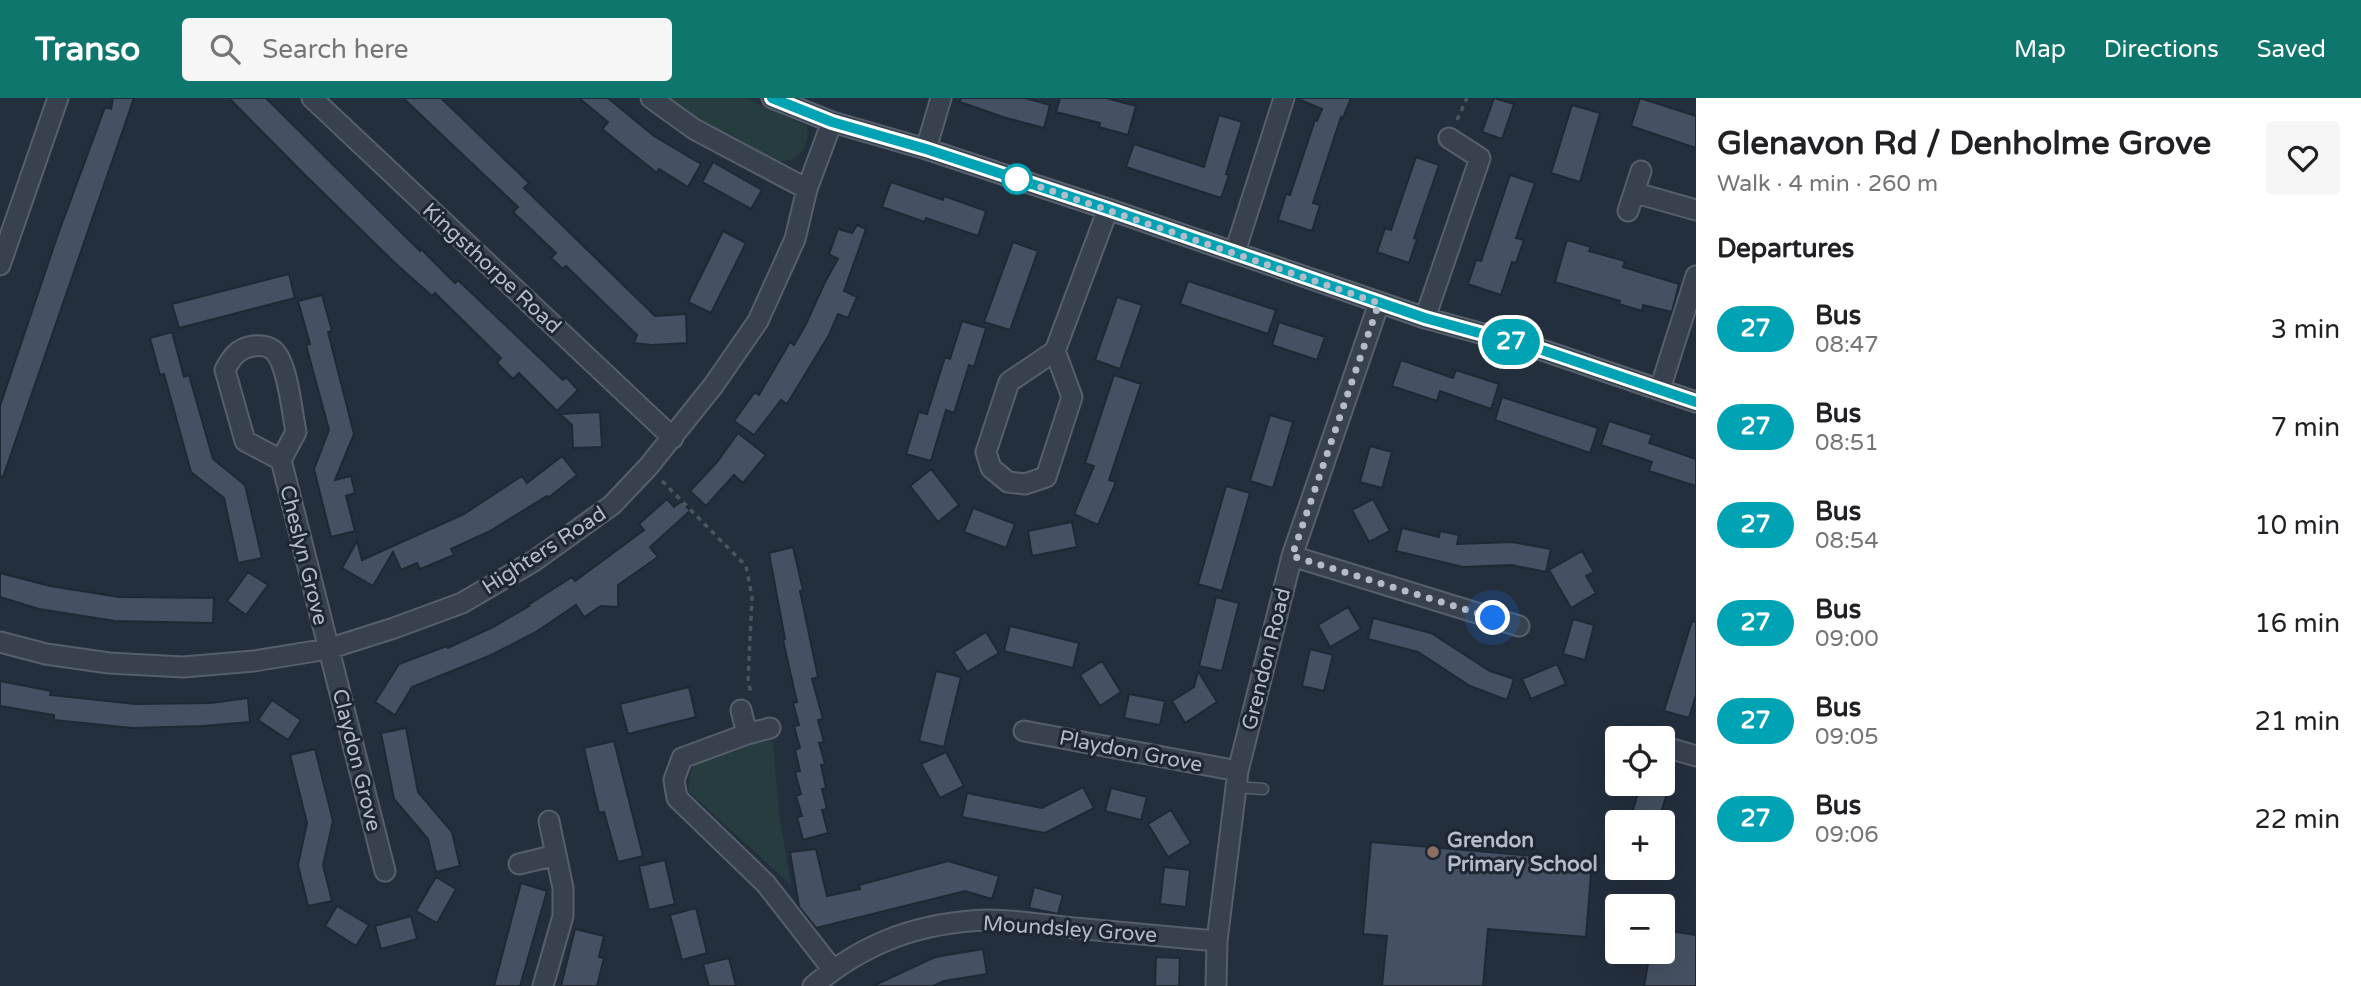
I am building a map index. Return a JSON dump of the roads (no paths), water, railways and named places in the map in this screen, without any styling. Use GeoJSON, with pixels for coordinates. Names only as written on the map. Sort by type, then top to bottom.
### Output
{"type":"FeatureCollection","features":[{"type":"Feature","properties":{"kind":"street"},"geometry":{"type":"LineString","coordinates":[[0,265],[58,98]]}},
{"type":"Feature","properties":{"kind":"street","name":"Kingsthorpe Road"},"geometry":{"type":"LineString","coordinates":[[312,98],[673,438]]}},
{"type":"Feature","properties":{"kind":"street"},"geometry":{"type":"LineString","coordinates":[[651,98],[694,129],[807,189]]}},
{"type":"Feature","properties":{"kind":"street"},"geometry":{"type":"LineString","coordinates":[[772,98],[832,122],[926,149],[1108,209],[1379,303],[1545,351],[1696,402]]}},
{"type":"Feature","properties":{"kind":"street"},"geometry":{"type":"LineString","coordinates":[[926,149],[941,98]]}},
{"type":"Feature","properties":{"kind":"street"},"geometry":{"type":"LineString","coordinates":[[1235,252],[1284,98]]}},
{"type":"Feature","properties":{"kind":"street","name":"Highters Road"},"geometry":{"type":"LineString","coordinates":[[0,642],[46,654],[109,663],[183,667],[254,662],[328,649],[394,628],[462,603],[534,561],[612,505],[648,467],[673,438],[758,321],[795,239],[807,189],[832,122]]}},
{"type":"Feature","properties":{"kind":"street"},"geometry":{"type":"LineString","coordinates":[[1425,318],[1480,158],[1450,138]]}},
{"type":"Feature","properties":{"kind":"street"},"geometry":{"type":"LineString","coordinates":[[1641,171],[1632,202],[1696,210]]}},
{"type":"Feature","properties":{"kind":"street"},"geometry":{"type":"LineString","coordinates":[[1055,351],[1072,397],[1045,477],[1025,484],[1008,482],[990,468],[986,452],[1009,382],[1055,351],[1108,209]]}},
{"type":"Feature","properties":{"kind":"street"},"geometry":{"type":"LineString","coordinates":[[1660,389],[1696,276]]}},
{"type":"Feature","properties":{"kind":"street","name":"Grendon Road"},"geometry":{"type":"LineString","coordinates":[[1216,986],[1217,941],[1237,779],[1292,556],[1379,303]]}},
{"type":"Feature","properties":{"kind":"street","name":"Cheslyn Grove"},"geometry":{"type":"LineString","coordinates":[[281,460],[245,441],[231,395],[225,370],[237,353],[250,346],[262,345],[274,351],[282,365],[296,432],[281,460],[328,649]]}},
{"type":"Feature","properties":{"kind":"street"},"geometry":{"type":"LineString","coordinates":[[1292,556],[1519,626]]}},
{"type":"Feature","properties":{"kind":"street","name":"Claydon Grove"},"geometry":{"type":"LineString","coordinates":[[328,649],[385,871]]}},
{"type":"Feature","properties":{"kind":"street"},"geometry":{"type":"LineString","coordinates":[[746,702],[747,734]]}},
{"type":"Feature","properties":{"kind":"street"},"geometry":{"type":"LineString","coordinates":[[771,728],[682,758],[674,780],[677,798],[766,884],[832,970]]}},
{"type":"Feature","properties":{"kind":"street","name":"Playdon Grove"},"geometry":{"type":"LineString","coordinates":[[1024,731],[1237,779]]}},
{"type":"Feature","properties":{"kind":"street"},"geometry":{"type":"LineString","coordinates":[[1675,749],[1696,755]]}},
{"type":"Feature","properties":{"kind":"street"},"geometry":{"type":"LineString","coordinates":[[542,986],[563,916],[563,888],[549,821]]}},
{"type":"Feature","properties":{"kind":"street"},"geometry":{"type":"LineString","coordinates":[[519,864],[556,855]]}},
{"type":"Feature","properties":{"kind":"street","name":"Moundsley Grove"},"geometry":{"type":"LineString","coordinates":[[813,986],[832,970],[871,946],[907,933],[943,925],[990,920],[1217,941]]}},
{"type":"Feature","properties":{"kind":"lane"},"geometry":{"type":"LineString","coordinates":[[1237,779],[1263,789]]}},
{"type":"Feature","properties":{"kind":"place","name":"Grendon Primary School"},"geometry":{"type":"Point","coordinates":[1433,852]}}]}
